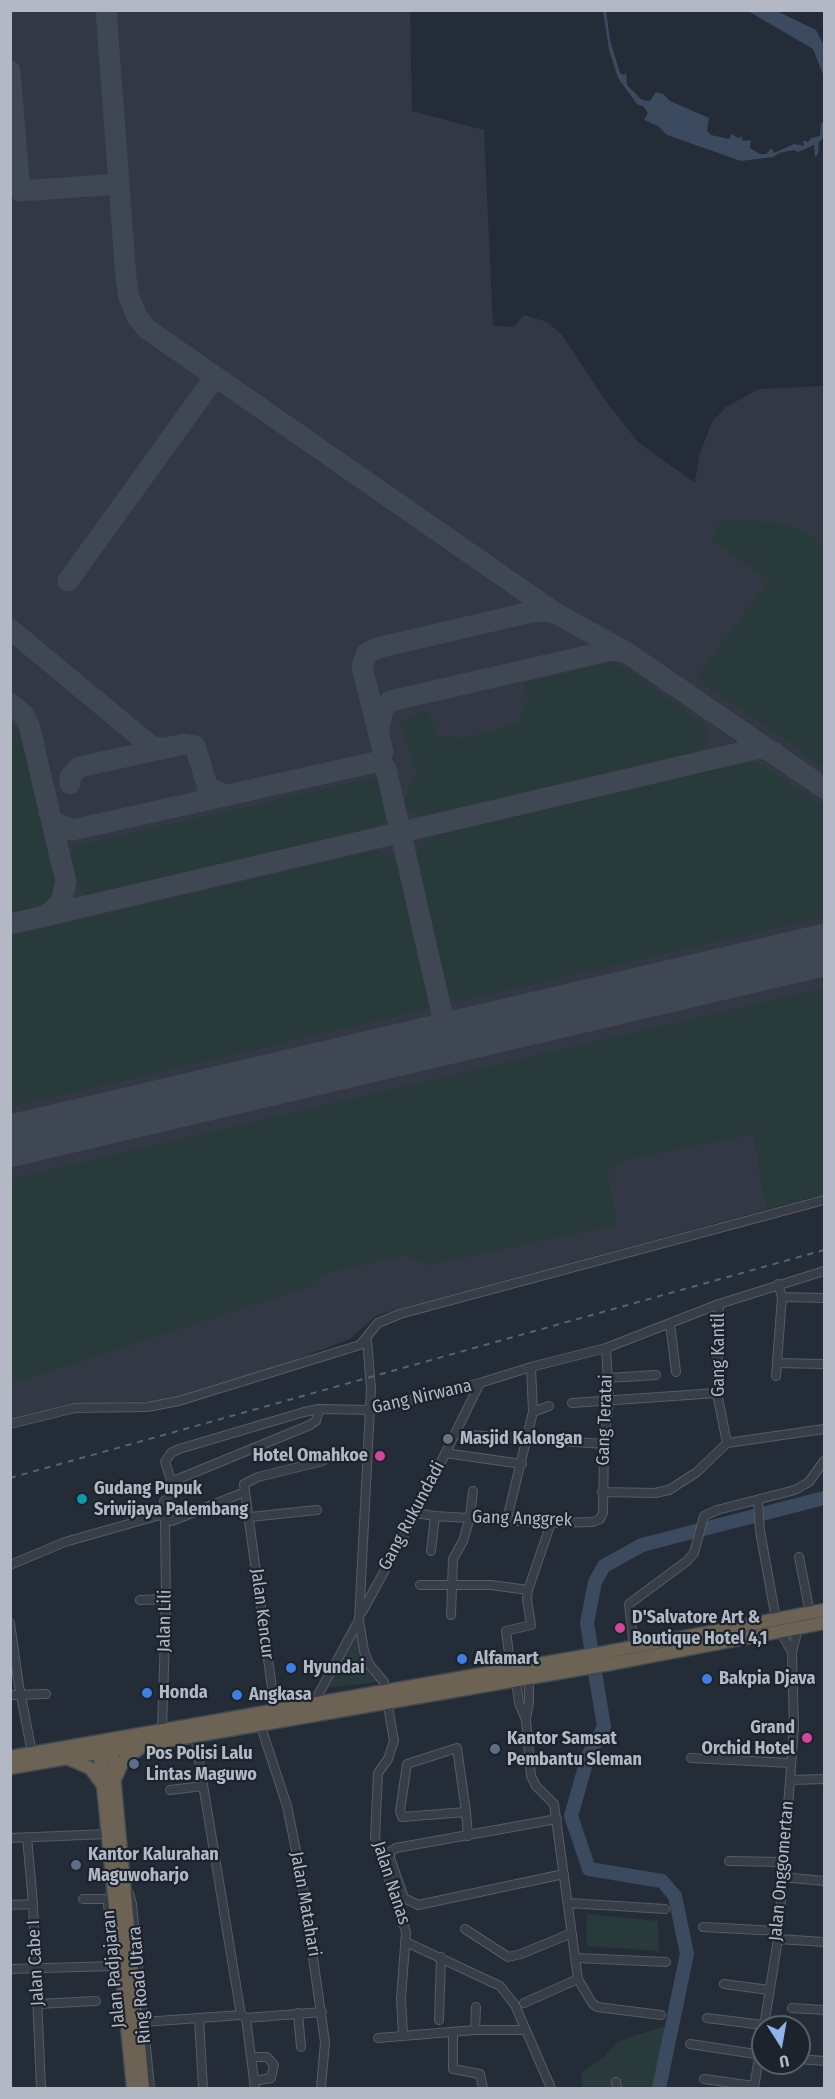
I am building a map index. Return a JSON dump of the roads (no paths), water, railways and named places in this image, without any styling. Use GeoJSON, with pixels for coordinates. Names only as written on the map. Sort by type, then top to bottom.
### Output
{"type":"FeatureCollection","features":[{"type":"Feature","properties":{"kind":"highway"},"geometry":{"type":"LineString","coordinates":[[609,1658],[634,1647],[825,1610]]}},
{"type":"Feature","properties":{"kind":"highway"},"geometry":{"type":"LineString","coordinates":[[10,1757],[105,1746],[143,1745],[260,1724],[313,1709],[825,1623]]}},
{"type":"Feature","properties":{"kind":"highway"},"geometry":{"type":"LineString","coordinates":[[513,1674],[529,1677],[568,1665]]}},
{"type":"Feature","properties":{"kind":"highway"},"geometry":{"type":"LineString","coordinates":[[10,1768],[63,1758],[162,1730],[275,1710],[313,1709]]}},
{"type":"Feature","properties":{"kind":"highway"},"geometry":{"type":"LineString","coordinates":[[63,1758],[77,1761],[90,1768],[109,1785],[123,1761],[143,1745]]}},
{"type":"Feature","properties":{"kind":"highway","name":"Jalan Padjajaran"},"geometry":{"type":"LineString","coordinates":[[105,1746],[117,1868],[133,2088]]}},
{"type":"Feature","properties":{"kind":"highway","name":"Jalan Padjajaran"},"geometry":{"type":"LineString","coordinates":[[109,1785],[108,1834],[117,1868]]}},
{"type":"Feature","properties":{"kind":"highway","name":"Jalan Padjajaran"},"geometry":{"type":"LineString","coordinates":[[118,1885],[143,2088]]}},
{"type":"Feature","properties":{"kind":"street"},"geometry":{"type":"LineString","coordinates":[[10,1424],[75,1408],[147,1407],[178,1401],[353,1347],[367,1340],[378,1323],[400,1314],[825,1200]]}},
{"type":"Feature","properties":{"kind":"street","name":"Gang Nirwana"},"geometry":{"type":"LineString","coordinates":[[166,1518],[164,1501],[175,1494],[165,1467],[166,1458],[171,1453],[272,1420],[320,1409],[370,1410],[480,1383],[606,1348],[719,1304],[825,1271]]}},
{"type":"Feature","properties":{"kind":"street"},"geometry":{"type":"LineString","coordinates":[[776,1376],[782,1297],[778,1284]]}},
{"type":"Feature","properties":{"kind":"street"},"geometry":{"type":"LineString","coordinates":[[782,1297],[825,1298]]}},
{"type":"Feature","properties":{"kind":"street","name":"Gang Kantil"},"geometry":{"type":"LineString","coordinates":[[719,1304],[717,1393],[727,1443]]}},
{"type":"Feature","properties":{"kind":"street"},"geometry":{"type":"LineString","coordinates":[[670,1323],[676,1372]]}},
{"type":"Feature","properties":{"kind":"street"},"geometry":{"type":"LineString","coordinates":[[359,1618],[371,1377],[367,1340]]}},
{"type":"Feature","properties":{"kind":"street","name":"Gang Teratai"},"geometry":{"type":"LineString","coordinates":[[602,1492],[609,1401],[606,1348]]}},
{"type":"Feature","properties":{"kind":"street"},"geometry":{"type":"LineString","coordinates":[[777,1363],[825,1364]]}},
{"type":"Feature","properties":{"kind":"street"},"geometry":{"type":"LineString","coordinates":[[507,1519],[533,1412],[531,1367]]}},
{"type":"Feature","properties":{"kind":"street"},"geometry":{"type":"LineString","coordinates":[[608,1378],[656,1376]]}},
{"type":"Feature","properties":{"kind":"street","name":"Gang Rukundadi"},"geometry":{"type":"LineString","coordinates":[[313,1709],[416,1513],[480,1383]]}},
{"type":"Feature","properties":{"kind":"street"},"geometry":{"type":"LineString","coordinates":[[572,1403],[717,1393]]}},
{"type":"Feature","properties":{"kind":"street"},"geometry":{"type":"LineString","coordinates":[[533,1412],[549,1406]]}},
{"type":"Feature","properties":{"kind":"street"},"geometry":{"type":"LineString","coordinates":[[171,1482],[310,1425],[316,1421],[320,1409]]}},
{"type":"Feature","properties":{"kind":"street"},"geometry":{"type":"LineString","coordinates":[[602,1492],[655,1493],[669,1490],[697,1472],[727,1443],[825,1429]]}},
{"type":"Feature","properties":{"kind":"street"},"geometry":{"type":"LineString","coordinates":[[455,1434],[604,1444]]}},
{"type":"Feature","properties":{"kind":"street"},"geometry":{"type":"LineString","coordinates":[[446,1453],[522,1464]]}},
{"type":"Feature","properties":{"kind":"street"},"geometry":{"type":"LineString","coordinates":[[10,1565],[65,1542],[166,1518],[245,1492],[244,1485],[249,1481],[323,1461]]}},
{"type":"Feature","properties":{"kind":"street"},"geometry":{"type":"LineString","coordinates":[[634,1647],[629,1604],[687,1561],[694,1553],[708,1513],[795,1490],[809,1482],[825,1461]]}},
{"type":"Feature","properties":{"kind":"street"},"geometry":{"type":"LineString","coordinates":[[452,1615],[451,1586],[454,1554],[461,1546],[470,1517],[473,1491]]}},
{"type":"Feature","properties":{"kind":"street","name":"Jalan Kencur"},"geometry":{"type":"LineString","coordinates":[[245,1492],[275,1710]]}},
{"type":"Feature","properties":{"kind":"street","name":"Gang Anggrek"},"geometry":{"type":"LineString","coordinates":[[416,1513],[551,1523],[593,1522],[600,1519],[603,1513],[602,1492]]}},
{"type":"Feature","properties":{"kind":"street"},"geometry":{"type":"LineString","coordinates":[[758,1501],[760,1531],[776,1619]]}},
{"type":"Feature","properties":{"kind":"street"},"geometry":{"type":"LineString","coordinates":[[250,1517],[317,1510]]}},
{"type":"Feature","properties":{"kind":"street"},"geometry":{"type":"LineString","coordinates":[[431,1551],[435,1516]]}},
{"type":"Feature","properties":{"kind":"street","name":"Jalan Lili"},"geometry":{"type":"LineString","coordinates":[[162,1730],[166,1518]]}},
{"type":"Feature","properties":{"kind":"street"},"geometry":{"type":"LineString","coordinates":[[526,1720],[519,1703],[506,1631],[531,1624],[528,1590],[551,1523]]}},
{"type":"Feature","properties":{"kind":"street"},"geometry":{"type":"LineString","coordinates":[[799,1557],[810,1613]]}},
{"type":"Feature","properties":{"kind":"street"},"geometry":{"type":"LineString","coordinates":[[420,1586],[491,1586],[528,1590]]}},
{"type":"Feature","properties":{"kind":"street"},"geometry":{"type":"LineString","coordinates":[[140,1600],[166,1599]]}},
{"type":"Feature","properties":{"kind":"street","name":"Jalan Nanas"},"geometry":{"type":"LineString","coordinates":[[359,1618],[364,1651],[369,1664],[384,1682],[394,1741],[388,1759],[378,1773],[375,1838],[405,1922],[406,1942],[400,1999],[404,2034]]}},
{"type":"Feature","properties":{"kind":"street"},"geometry":{"type":"LineString","coordinates":[[10,1623],[20,1695],[32,1753]]}},
{"type":"Feature","properties":{"kind":"street"},"geometry":{"type":"LineString","coordinates":[[792,1652],[798,1628]]}},
{"type":"Feature","properties":{"kind":"street"},"geometry":{"type":"LineString","coordinates":[[780,1631],[792,1652]]}},
{"type":"Feature","properties":{"kind":"street","name":"Jalan Onggomertan"},"geometry":{"type":"LineString","coordinates":[[765,2015],[778,1935],[783,1877],[794,1727],[792,1652]]}},
{"type":"Feature","properties":{"kind":"street"},"geometry":{"type":"LineString","coordinates":[[529,1677],[526,1720],[531,1776],[536,1786],[550,1797],[557,1819],[578,1979],[592,2003],[597,2007],[661,2015]]}},
{"type":"Feature","properties":{"kind":"street"},"geometry":{"type":"LineString","coordinates":[[10,1695],[46,1694]]}},
{"type":"Feature","properties":{"kind":"street","name":"Jalan Matahari"},"geometry":{"type":"LineString","coordinates":[[260,1724],[289,1815],[322,2012],[325,2042],[321,2088]]}},
{"type":"Feature","properties":{"kind":"street"},"geometry":{"type":"LineString","coordinates":[[195,1736],[255,2085],[271,2078],[274,2065],[267,2057],[251,2057]]}},
{"type":"Feature","properties":{"kind":"street"},"geometry":{"type":"LineString","coordinates":[[466,1812],[402,1817],[400,1811],[407,1764],[457,1748],[466,1812],[468,1836]]}},
{"type":"Feature","properties":{"kind":"street"},"geometry":{"type":"LineString","coordinates":[[691,1758],[790,1764]]}},
{"type":"Feature","properties":{"kind":"street"},"geometry":{"type":"LineString","coordinates":[[790,1780],[825,1779]]}},
{"type":"Feature","properties":{"kind":"street"},"geometry":{"type":"LineString","coordinates":[[170,1790],[203,1786]]}},
{"type":"Feature","properties":{"kind":"street"},"geometry":{"type":"LineString","coordinates":[[557,1819],[396,1848],[390,1852],[395,1875],[408,1901],[418,1905],[564,1874]]}},
{"type":"Feature","properties":{"kind":"street"},"geometry":{"type":"LineString","coordinates":[[10,1838],[108,1834]]}},
{"type":"Feature","properties":{"kind":"street","name":"Jalan Cabe I"},"geometry":{"type":"LineString","coordinates":[[27,1838],[33,1904],[41,2088]]}},
{"type":"Feature","properties":{"kind":"street"},"geometry":{"type":"LineString","coordinates":[[729,1861],[784,1862]]}},
{"type":"Feature","properties":{"kind":"street"},"geometry":{"type":"LineString","coordinates":[[783,1877],[825,1881]]}},
{"type":"Feature","properties":{"kind":"street","name":"Ring Road Utara"},"geometry":{"type":"LineString","coordinates":[[127,2088],[108,1899],[118,1885],[132,1904],[150,2088]]}},
{"type":"Feature","properties":{"kind":"street"},"geometry":{"type":"LineString","coordinates":[[83,1899],[108,1899]]}},
{"type":"Feature","properties":{"kind":"street"},"geometry":{"type":"LineString","coordinates":[[568,1903],[665,1909]]}},
{"type":"Feature","properties":{"kind":"street"},"geometry":{"type":"LineString","coordinates":[[10,1905],[33,1904]]}},
{"type":"Feature","properties":{"kind":"street"},"geometry":{"type":"LineString","coordinates":[[703,1927],[825,1942]]}},
{"type":"Feature","properties":{"kind":"street"},"geometry":{"type":"LineString","coordinates":[[465,1929],[508,1956],[521,1954],[572,1933]]}},
{"type":"Feature","properties":{"kind":"street"},"geometry":{"type":"LineString","coordinates":[[406,1942],[500,1986],[515,2005],[551,2088]]}},
{"type":"Feature","properties":{"kind":"street"},"geometry":{"type":"LineString","coordinates":[[439,2020],[441,1957]]}},
{"type":"Feature","properties":{"kind":"street"},"geometry":{"type":"LineString","coordinates":[[577,1958],[666,1962]]}},
{"type":"Feature","properties":{"kind":"street"},"geometry":{"type":"LineString","coordinates":[[10,1969],[116,1966]]}},
{"type":"Feature","properties":{"kind":"street"},"geometry":{"type":"LineString","coordinates":[[524,2003],[578,1979]]}},
{"type":"Feature","properties":{"kind":"street"},"geometry":{"type":"LineString","coordinates":[[724,1984],[769,1990]]}},
{"type":"Feature","properties":{"kind":"street"},"geometry":{"type":"LineString","coordinates":[[38,2004],[96,2001]]}},
{"type":"Feature","properties":{"kind":"street"},"geometry":{"type":"LineString","coordinates":[[475,2030],[476,2007]]}},
{"type":"Feature","properties":{"kind":"street"},"geometry":{"type":"LineString","coordinates":[[792,2008],[825,2010]]}},
{"type":"Feature","properties":{"kind":"street"},"geometry":{"type":"LineString","coordinates":[[143,2022],[322,2012]]}},
{"type":"Feature","properties":{"kind":"street"},"geometry":{"type":"LineString","coordinates":[[298,2013],[301,2047]]}},
{"type":"Feature","properties":{"kind":"street"},"geometry":{"type":"LineString","coordinates":[[706,2018],[751,2024]]}},
{"type":"Feature","properties":{"kind":"street"},"geometry":{"type":"LineString","coordinates":[[199,2019],[203,2088]]}},
{"type":"Feature","properties":{"kind":"street"},"geometry":{"type":"LineString","coordinates":[[378,2038],[404,2034],[475,2030],[525,2030]]}},
{"type":"Feature","properties":{"kind":"street"},"geometry":{"type":"LineString","coordinates":[[453,2032],[453,2070],[480,2074],[483,2088]]}},
{"type":"Feature","properties":{"kind":"street"},"geometry":{"type":"LineString","coordinates":[[690,2044],[751,2053]]}},
{"type":"Feature","properties":{"kind":"street"},"geometry":{"type":"LineString","coordinates":[[704,2079],[754,2087]]}},
{"type":"Feature","properties":{"kind":"water"},"geometry":{"type":"Polygon","coordinates":[[[603,11],[606,11],[610,40],[620,73],[624,75],[626,72],[627,85],[642,100],[650,101],[656,92],[663,94],[670,101],[709,118],[707,131],[711,135],[729,139],[732,134],[738,138],[742,137],[743,141],[751,140],[750,148],[760,154],[766,154],[772,148],[774,153],[794,144],[804,146],[803,140],[808,142],[811,138],[820,136],[821,124],[824,121],[824,137],[819,142],[818,154],[815,157],[814,145],[798,152],[794,150],[779,153],[773,157],[741,161],[667,135],[658,126],[644,120],[648,113],[643,106],[637,104],[618,78],[609,50],[603,11]]]}},
{"type":"Feature","properties":{"kind":"water"},"geometry":{"type":"Polygon","coordinates":[[[748,11],[777,11],[816,30],[824,46],[824,77],[813,49],[748,11]]]}},
{"type":"Feature","properties":{"kind":"waterway"},"geometry":{"type":"LineString","coordinates":[[659,2088],[687,1954],[675,1896],[662,1881],[589,1869],[571,1816],[588,1756],[604,1727],[587,1623],[595,1582],[604,1566],[642,1545],[824,1498]]}},
{"type":"Feature","properties":{"kind":"railway"},"geometry":{"type":"LineString","coordinates":[[10,1478],[824,1250]]}},
{"type":"Feature","properties":{"kind":"place","name":"Masjid Kalongan"},"geometry":{"type":"Point","coordinates":[448,1439]}},
{"type":"Feature","properties":{"kind":"place","name":"Hotel Omahkoe"},"geometry":{"type":"Point","coordinates":[380,1456]}},
{"type":"Feature","properties":{"kind":"place","name":"Gudang Pupuk Sriwijaya Palembang"},"geometry":{"type":"Point","coordinates":[82,1499]}},
{"type":"Feature","properties":{"kind":"place","name":"D'Salvatore Art & Boutique Hotel 4,1"},"geometry":{"type":"Point","coordinates":[620,1628]}},
{"type":"Feature","properties":{"kind":"place","name":"Alfamart"},"geometry":{"type":"Point","coordinates":[462,1659]}},
{"type":"Feature","properties":{"kind":"place","name":"Hyundai"},"geometry":{"type":"Point","coordinates":[291,1668]}},
{"type":"Feature","properties":{"kind":"place","name":"Bakpia Djava"},"geometry":{"type":"Point","coordinates":[707,1679]}},
{"type":"Feature","properties":{"kind":"place","name":"Honda"},"geometry":{"type":"Point","coordinates":[147,1693]}},
{"type":"Feature","properties":{"kind":"place","name":"Angkasa"},"geometry":{"type":"Point","coordinates":[237,1695]}},
{"type":"Feature","properties":{"kind":"place","name":"Grand Orchid Hotel"},"geometry":{"type":"Point","coordinates":[807,1738]}},
{"type":"Feature","properties":{"kind":"place","name":"Kantor Samsat Pembantu Sleman"},"geometry":{"type":"Point","coordinates":[495,1749]}},
{"type":"Feature","properties":{"kind":"place","name":"Pos Polisi Lalu Lintas Maguwo"},"geometry":{"type":"Point","coordinates":[134,1764]}},
{"type":"Feature","properties":{"kind":"place","name":"Kantor Kalurahan Maguwoharjo"},"geometry":{"type":"Point","coordinates":[76,1865]}}]}
